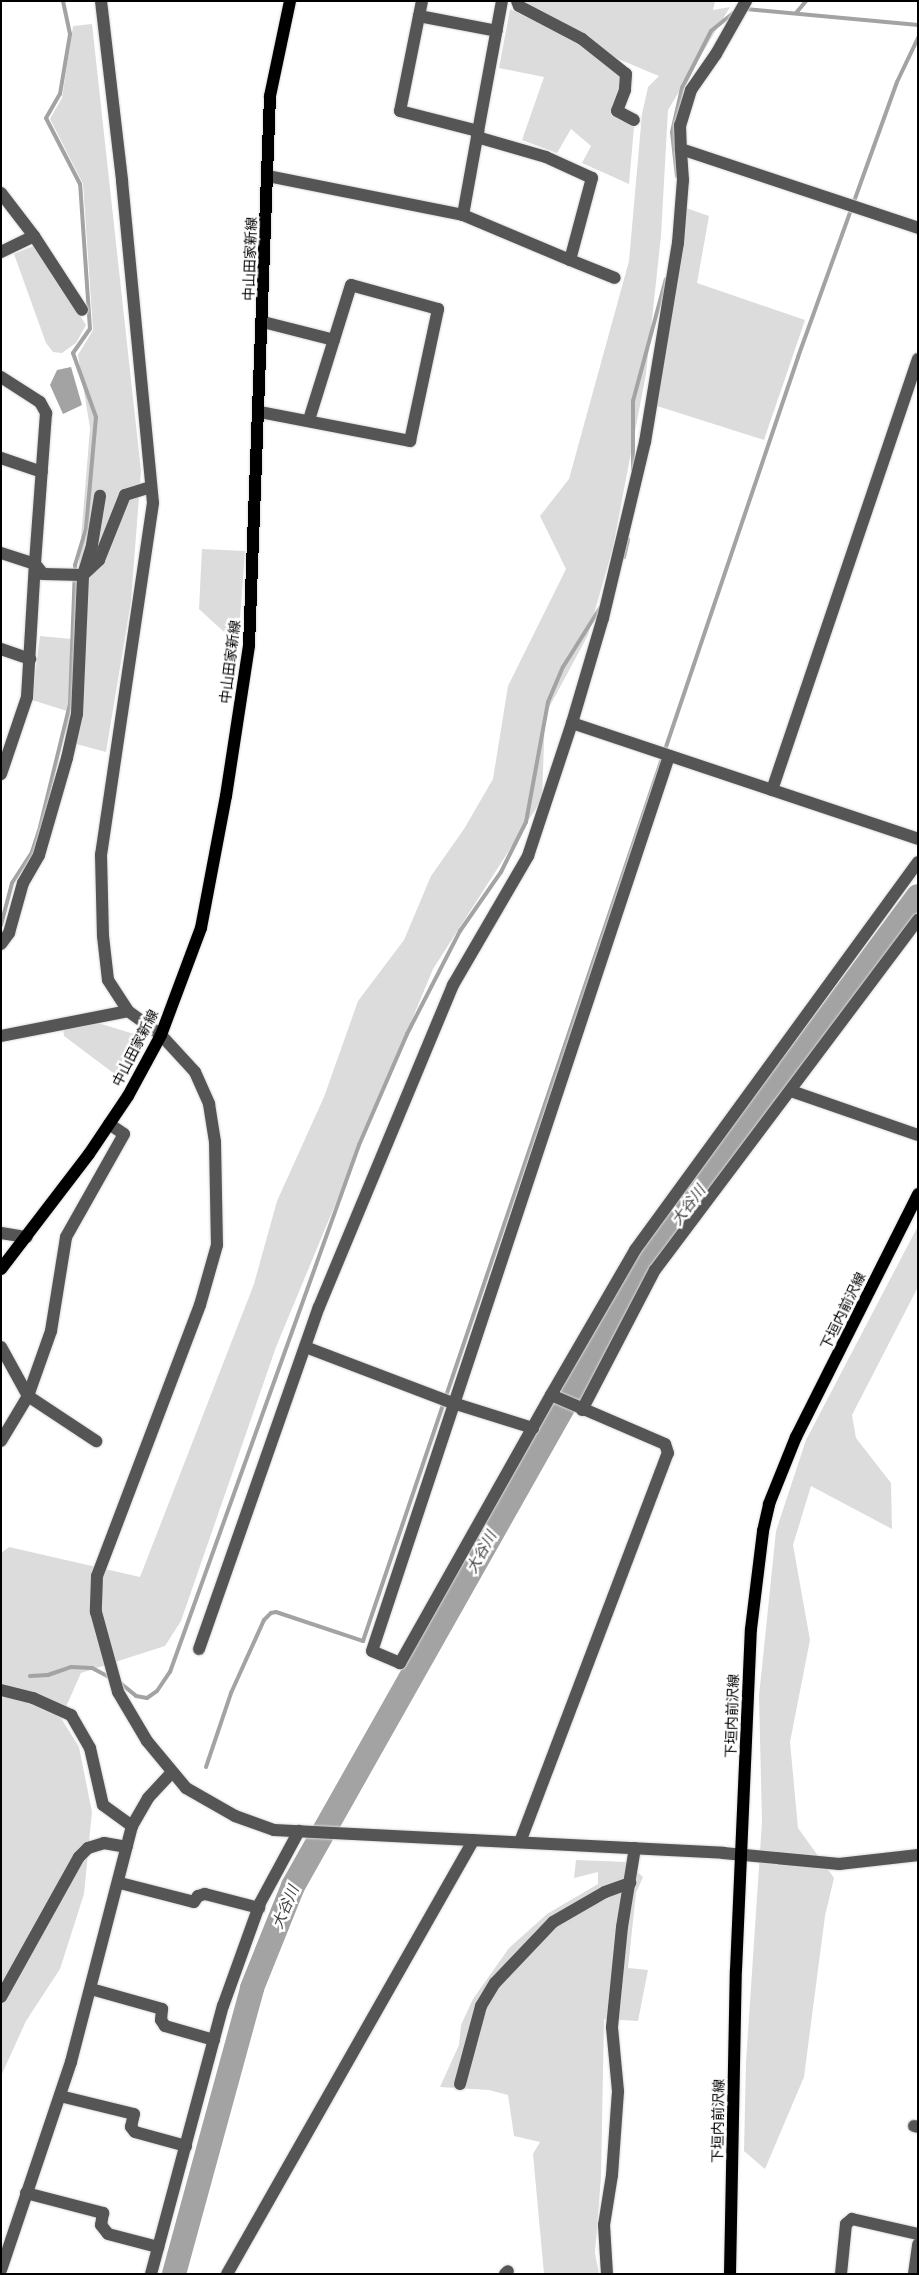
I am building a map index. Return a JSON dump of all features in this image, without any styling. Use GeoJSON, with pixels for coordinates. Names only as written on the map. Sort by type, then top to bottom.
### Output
{"type":"FeatureCollection","features":[{"type":"Feature","properties":{"kind":"main road","name":"中山田家新線"},"geometry":{"type":"LineString","coordinates":[[1,1268],[27,1238],[110,1124],[161,1035],[200,928],[226,796],[249,644],[260,412],[270,96],[290,1]]}},
{"type":"Feature","properties":{"kind":"main road","name":"下垣内前沢線"},"geometry":{"type":"LineString","coordinates":[[730,2274],[736,1970],[743,1854],[751,1629],[769,1504],[796,1437],[918,1194]]}},
{"type":"Feature","properties":{"kind":"street"},"geometry":{"type":"LineString","coordinates":[[100,1],[122,181],[152,504],[142,589],[102,855],[103,936],[108,980],[128,1011],[161,1035],[195,1072],[209,1104],[214,1142],[217,1244],[197,1314],[97,1576],[96,1612],[118,1692],[147,1741],[186,1788],[235,1816],[274,1830],[743,1854],[839,1864],[918,1855]]}},
{"type":"Feature","properties":{"kind":"street"},"geometry":{"type":"LineString","coordinates":[[422,1],[400,111],[478,134],[546,157],[592,178],[570,260]]}},
{"type":"Feature","properties":{"kind":"street"},"geometry":{"type":"LineString","coordinates":[[463,215],[502,1]]}},
{"type":"Feature","properties":{"kind":"street"},"geometry":{"type":"LineString","coordinates":[[517,1],[519,6],[582,39],[626,74],[625,90],[617,111],[634,120]]}},
{"type":"Feature","properties":{"kind":"street"},"geometry":{"type":"LineString","coordinates":[[199,1649],[308,1348],[320,1307],[453,985],[528,856],[572,724],[604,618],[645,442],[678,243],[683,180],[680,125],[691,90],[716,54],[746,1]]}},
{"type":"Feature","properties":{"kind":"street"},"geometry":{"type":"LineString","coordinates":[[419,16],[496,30]]}},
{"type":"Feature","properties":{"kind":"street"},"geometry":{"type":"LineString","coordinates":[[681,149],[918,228]]}},
{"type":"Feature","properties":{"kind":"street"},"geometry":{"type":"LineString","coordinates":[[268,176],[463,215],[615,278]]}},
{"type":"Feature","properties":{"kind":"street"},"geometry":{"type":"LineString","coordinates":[[1,193],[34,236],[82,310]]}},
{"type":"Feature","properties":{"kind":"street"},"geometry":{"type":"LineString","coordinates":[[1,252],[34,236]]}},
{"type":"Feature","properties":{"kind":"street"},"geometry":{"type":"LineString","coordinates":[[260,412],[410,441],[438,309],[351,285],[309,420]]}},
{"type":"Feature","properties":{"kind":"street"},"geometry":{"type":"LineString","coordinates":[[263,322],[334,340]]}},
{"type":"Feature","properties":{"kind":"street"},"geometry":{"type":"LineString","coordinates":[[772,790],[918,359]]}},
{"type":"Feature","properties":{"kind":"street"},"geometry":{"type":"LineString","coordinates":[[1,377],[40,402],[46,414],[27,697],[7,739],[1,774]]}},
{"type":"Feature","properties":{"kind":"street"},"geometry":{"type":"LineString","coordinates":[[1,458],[42,472]]}},
{"type":"Feature","properties":{"kind":"street"},"geometry":{"type":"LineString","coordinates":[[1,553],[35,564],[43,574],[83,575],[99,560],[125,495],[151,488]]}},
{"type":"Feature","properties":{"kind":"street"},"geometry":{"type":"LineString","coordinates":[[1,944],[9,933],[23,883],[39,855],[67,758],[77,714],[83,575],[92,545],[100,496]]}},
{"type":"Feature","properties":{"kind":"street"},"geometry":{"type":"LineString","coordinates":[[1,649],[30,659]]}},
{"type":"Feature","properties":{"kind":"street"},"geometry":{"type":"LineString","coordinates":[[572,724],[918,838]]}},
{"type":"Feature","properties":{"kind":"street"},"geometry":{"type":"LineString","coordinates":[[669,756],[372,1650],[400,1663],[635,1250],[918,862]]}},
{"type":"Feature","properties":{"kind":"street"},"geometry":{"type":"LineString","coordinates":[[582,1410],[655,1270],[918,920]]}},
{"type":"Feature","properties":{"kind":"street"},"geometry":{"type":"LineString","coordinates":[[1,1036],[128,1011]]}},
{"type":"Feature","properties":{"kind":"street"},"geometry":{"type":"LineString","coordinates":[[791,1091],[918,1135]]}},
{"type":"Feature","properties":{"kind":"street"},"geometry":{"type":"LineString","coordinates":[[1,1441],[28,1396],[51,1331],[66,1237],[124,1134],[110,1124]]}},
{"type":"Feature","properties":{"kind":"street"},"geometry":{"type":"LineString","coordinates":[[1,1233],[27,1238]]}},
{"type":"Feature","properties":{"kind":"street"},"geometry":{"type":"LineString","coordinates":[[1,1347],[28,1396],[96,1441]]}},
{"type":"Feature","properties":{"kind":"street"},"geometry":{"type":"LineString","coordinates":[[308,1348],[454,1403],[533,1428]]}},
{"type":"Feature","properties":{"kind":"street"},"geometry":{"type":"LineString","coordinates":[[520,1842],[668,1453],[665,1444],[582,1410],[551,1395]]}},
{"type":"Feature","properties":{"kind":"street"},"geometry":{"type":"LineString","coordinates":[[1,1690],[33,1698],[71,1714],[90,1748],[103,1805],[132,1826]]}},
{"type":"Feature","properties":{"kind":"street"},"geometry":{"type":"LineString","coordinates":[[1,2270],[60,2096],[120,1883],[132,1826],[148,1798],[172,1772]]}},
{"type":"Feature","properties":{"kind":"street"},"geometry":{"type":"LineString","coordinates":[[151,2274],[214,2040],[259,1908],[299,1831]]}},
{"type":"Feature","properties":{"kind":"street"},"geometry":{"type":"LineString","coordinates":[[226,2274],[474,1840]]}},
{"type":"Feature","properties":{"kind":"street"},"geometry":{"type":"LineString","coordinates":[[1,1997],[79,1858],[88,1848],[104,1843],[127,1847]]}},
{"type":"Feature","properties":{"kind":"street"},"geometry":{"type":"LineString","coordinates":[[607,2274],[604,2225],[612,2175],[618,2091],[612,2027],[635,1848]]}},
{"type":"Feature","properties":{"kind":"street"},"geometry":{"type":"LineString","coordinates":[[120,1883],[194,1902],[198,1896],[206,1894],[259,1908]]}},
{"type":"Feature","properties":{"kind":"street"},"geometry":{"type":"LineString","coordinates":[[460,2084],[481,2006],[495,1983],[553,1922],[605,1892],[630,1883]]}},
{"type":"Feature","properties":{"kind":"street"},"geometry":{"type":"LineString","coordinates":[[91,1989],[162,2009],[161,2020],[165,2026],[214,2040]]}},
{"type":"Feature","properties":{"kind":"street"},"geometry":{"type":"LineString","coordinates":[[60,2096],[134,2114],[131,2127],[135,2132],[186,2146]]}},
{"type":"Feature","properties":{"kind":"street"},"geometry":{"type":"LineString","coordinates":[[26,2193],[103,2213],[101,2225],[108,2234],[158,2247]]}},
{"type":"Feature","properties":{"kind":"street"},"geometry":{"type":"LineString","coordinates":[[841,2274],[846,2224],[852,2219],[918,2234]]}},
{"type":"Feature","properties":{"kind":"street"},"geometry":{"type":"LineString","coordinates":[[914,2274],[918,2244]]}},
{"type":"Feature","properties":{"kind":"shaded area"},"geometry":{"type":"Polygon","coordinates":[[[524,1],[715,1],[713,10],[730,7],[668,110],[661,236],[646,374],[613,547],[588,635],[545,715],[542,799],[433,969],[276,1347],[181,1621],[165,1646],[81,1673],[61,1718],[79,1747],[92,1812],[84,1894],[60,1969],[26,2021],[1,2076],[1,1553],[9,1547],[140,1577],[254,1284],[277,1201],[324,1097],[358,1001],[404,940],[431,876],[464,829],[493,779],[508,686],[566,569],[540,516],[569,479],[629,261],[642,114],[648,87],[659,76],[611,56],[524,1]]]}},
{"type":"Feature","properties":{"kind":"shaded area"},"geometry":{"type":"Polygon","coordinates":[[[510,9],[575,41],[622,78],[611,115],[634,127],[629,184],[582,163],[591,146],[571,129],[557,153],[522,140],[544,77],[499,68],[510,9]]]}},
{"type":"Feature","properties":{"kind":"shaded area"},"geometry":{"type":"Polygon","coordinates":[[[92,24],[141,471],[131,601],[106,752],[65,741],[67,711],[32,700],[40,636],[72,639],[90,428],[78,355],[93,330],[83,184],[50,119],[62,98],[73,26],[92,24]]]}},
{"type":"Feature","properties":{"kind":"shaded area"},"geometry":{"type":"Polygon","coordinates":[[[686,208],[709,216],[697,283],[805,320],[764,440],[657,406],[686,208]]]}},
{"type":"Feature","properties":{"kind":"shaded area"},"geometry":{"type":"Polygon","coordinates":[[[36,245],[86,325],[76,343],[62,353],[53,352],[46,343],[14,254],[36,245]]]}},
{"type":"Feature","properties":{"kind":"shaded area"},"geometry":{"type":"Polygon","coordinates":[[[71,367],[82,405],[63,414],[50,385],[57,370],[71,367]]]}},
{"type":"Feature","properties":{"kind":"shaded area"},"geometry":{"type":"Polygon","coordinates":[[[202,549],[245,551],[240,619],[224,632],[199,609],[202,549]]]}},
{"type":"Feature","properties":{"kind":"shaded area"},"geometry":{"type":"Polygon","coordinates":[[[98,1023],[134,1034],[120,1078],[64,1036],[63,1027],[98,1023]]]}},
{"type":"Feature","properties":{"kind":"shaded area"},"geometry":{"type":"Polygon","coordinates":[[[918,1226],[918,1287],[852,1415],[856,1438],[891,1483],[892,1529],[811,1486],[793,1545],[810,1640],[790,1742],[798,1828],[834,1878],[825,1916],[804,2077],[765,2169],[744,2151],[746,2062],[762,1822],[759,1696],[776,1531],[806,1440],[918,1226]]]}},
{"type":"Feature","properties":{"kind":"shaded area"},"geometry":{"type":"Polygon","coordinates":[[[576,1860],[627,1862],[643,1877],[636,1893],[628,1968],[648,1970],[638,2021],[604,2019],[601,2177],[595,2253],[599,2274],[544,2274],[533,2154],[540,2142],[514,2136],[508,2095],[489,2090],[440,2087],[459,2045],[461,2025],[473,1999],[509,1948],[547,1914],[598,1884],[598,1872],[574,1878],[576,1860]]]}},
{"type":"Feature","properties":{"kind":"waterway"},"geometry":{"type":"LineString","coordinates":[[1,925],[12,883],[32,852],[40,827],[70,704],[75,565],[86,529],[96,417],[73,353],[90,329],[80,184],[46,118],[60,94],[70,34],[63,1]]}},
{"type":"Feature","properties":{"kind":"waterway"},"geometry":{"type":"LineString","coordinates":[[796,13],[806,1]]}},
{"type":"Feature","properties":{"kind":"waterway"},"geometry":{"type":"LineString","coordinates":[[746,9],[918,25]]}},
{"type":"Feature","properties":{"kind":"waterway"},"geometry":{"type":"LineString","coordinates":[[677,176],[672,132],[682,88],[711,31],[737,10]]}},
{"type":"Feature","properties":{"kind":"waterway"},"geometry":{"type":"LineString","coordinates":[[206,1767],[231,1693],[264,1620],[271,1613],[276,1612],[363,1641],[798,357],[897,82],[918,38]]}},
{"type":"Feature","properties":{"kind":"waterway"},"geometry":{"type":"LineString","coordinates":[[633,470],[633,401],[666,279]]}},
{"type":"Feature","properties":{"kind":"waterway"},"geometry":{"type":"LineString","coordinates":[[624,557],[628,539]]}},
{"type":"Feature","properties":{"kind":"waterway"},"geometry":{"type":"LineString","coordinates":[[119,1682],[136,1696],[147,1698],[157,1691],[170,1672],[359,1145],[407,1034],[460,931],[501,872],[526,822],[548,702],[563,667],[600,608]]}},
{"type":"Feature","properties":{"kind":"waterway","name":"大谷川"},"geometry":{"type":"LineString","coordinates":[[174,2274],[252,1988],[293,1886],[617,1312],[667,1234],[918,896]]}},
{"type":"Feature","properties":{"kind":"waterway"},"geometry":{"type":"LineString","coordinates":[[30,1676],[48,1675],[71,1667],[92,1668],[111,1678]]}}]}
